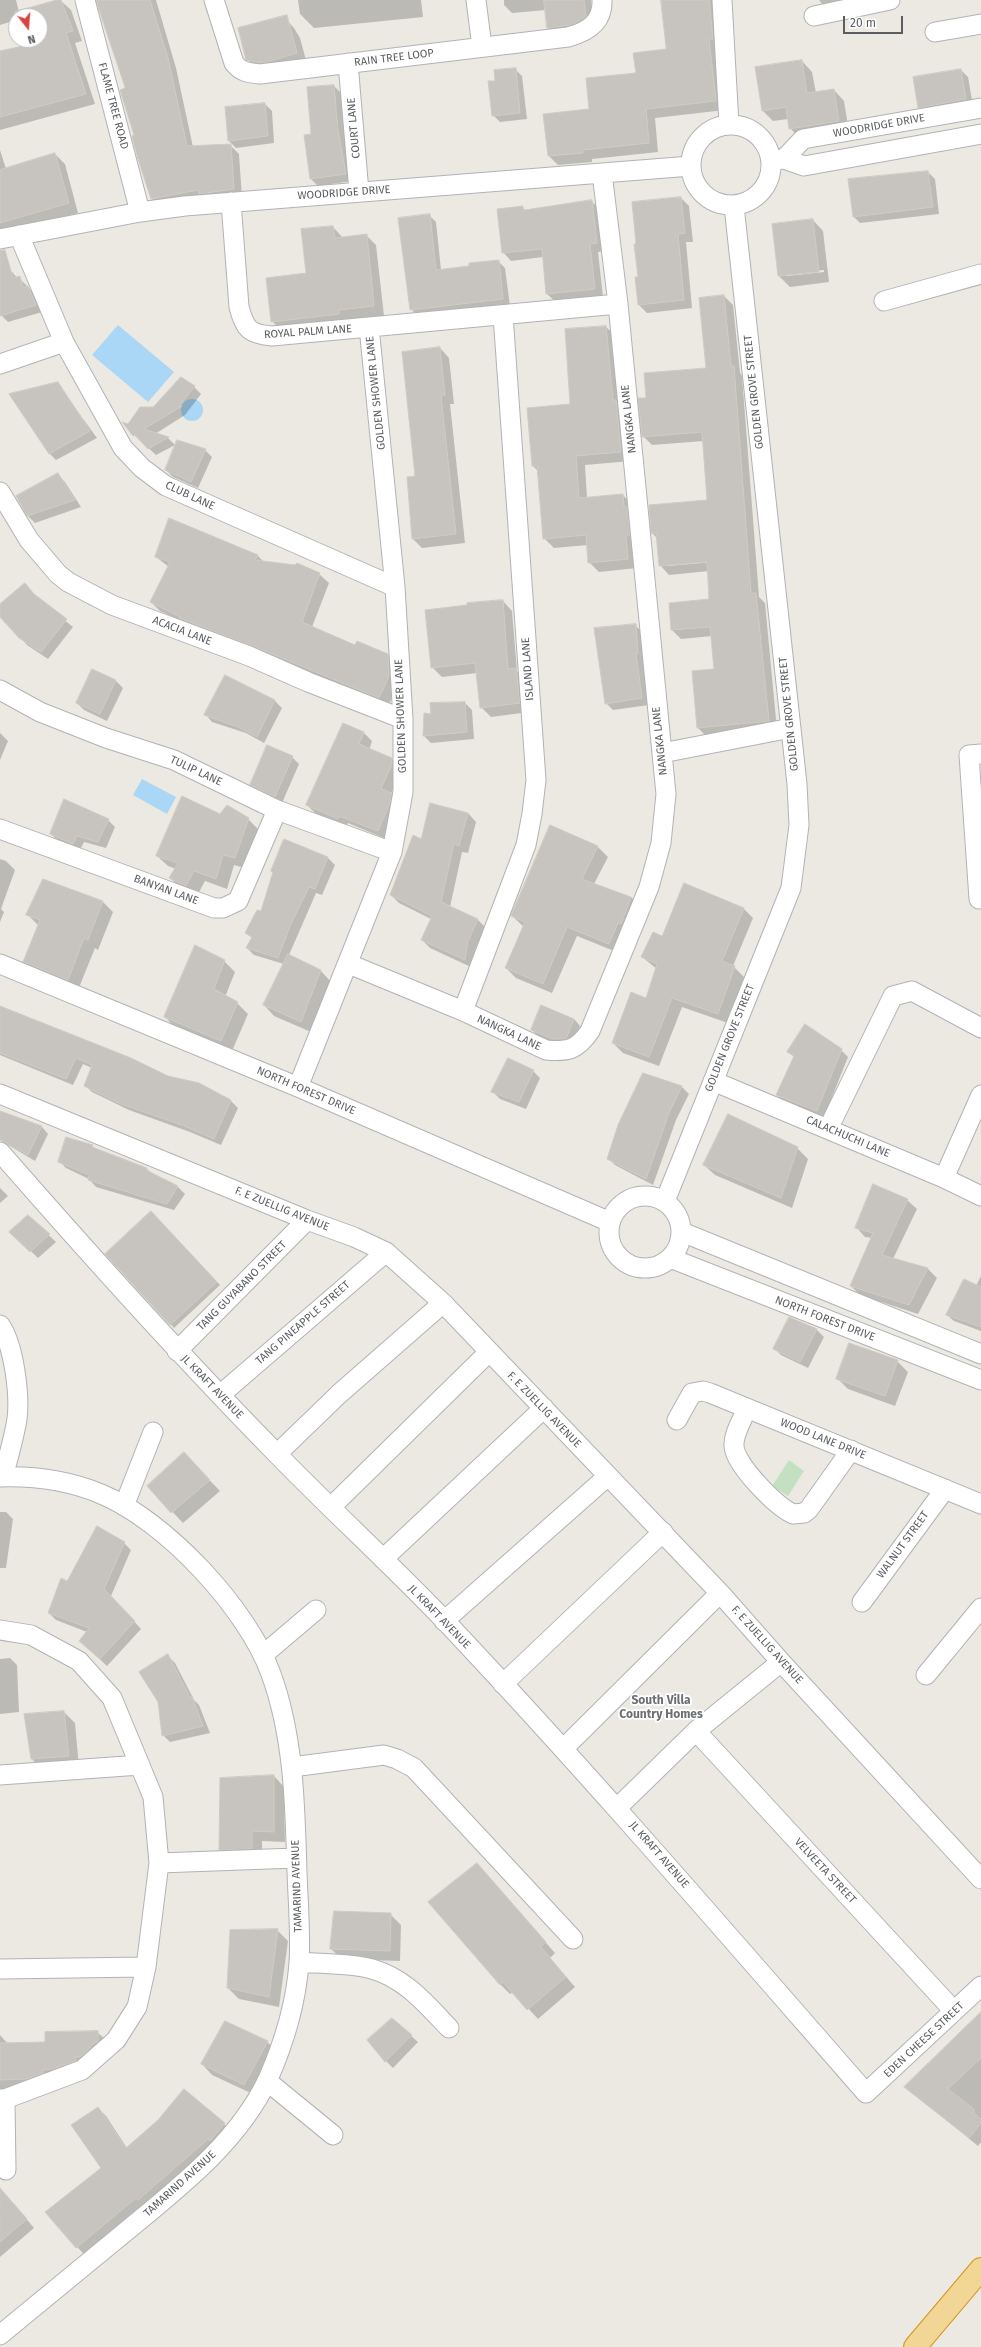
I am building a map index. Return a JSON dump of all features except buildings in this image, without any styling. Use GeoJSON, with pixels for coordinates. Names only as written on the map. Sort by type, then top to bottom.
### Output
{"type":"FeatureCollection","features":[{"type":"Feature","properties":{"kind":"highway"},"geometry":{"type":"LineString","coordinates":[[915,2347],[981,2269]]}},
{"type":"Feature","properties":{"kind":"street","name":"FLAME TREE ROAD"},"geometry":{"type":"LineString","coordinates":[[85,0],[140,212]]}},
{"type":"Feature","properties":{"kind":"street","name":"RAIN TREE LOOP"},"geometry":{"type":"LineString","coordinates":[[214,0],[229,51],[239,69],[248,73],[260,74],[568,37],[583,33],[592,27],[600,17],[602,0]]}},
{"type":"Feature","properties":{"kind":"street"},"geometry":{"type":"LineString","coordinates":[[476,0],[482,47]]}},
{"type":"Feature","properties":{"kind":"street"},"geometry":{"type":"LineString","coordinates":[[722,0],[729,125]]}},
{"type":"Feature","properties":{"kind":"street"},"geometry":{"type":"LineString","coordinates":[[814,16],[890,0]]}},
{"type":"Feature","properties":{"kind":"street"},"geometry":{"type":"LineString","coordinates":[[935,32],[981,24]]}},
{"type":"Feature","properties":{"kind":"street","name":"COURT LANE"},"geometry":{"type":"LineString","coordinates":[[348,63],[359,192]]}},
{"type":"Feature","properties":{"kind":"street","name":"WOODRIDGE DRIVE"},"geometry":{"type":"LineString","coordinates":[[778,160],[803,139],[981,108]]}},
{"type":"Feature","properties":{"kind":"street"},"geometry":{"type":"LineString","coordinates":[[778,160],[769,180],[759,195],[743,204],[734,206],[713,201],[704,195],[692,177],[691,166],[694,149],[705,135],[720,126],[729,125],[744,127],[758,134],[778,160],[804,166],[981,134]]}},
{"type":"Feature","properties":{"kind":"street","name":"WOODRIDGE DRIVE"},"geometry":{"type":"LineString","coordinates":[[0,239],[140,212],[231,202],[691,166]]}},
{"type":"Feature","properties":{"kind":"street","name":"NANGKA LANE"},"geometry":{"type":"LineString","coordinates":[[348,964],[463,1012],[546,1050],[560,1051],[573,1049],[583,1041],[590,1031],[649,887],[661,843],[666,794],[618,304],[602,173]]}},
{"type":"Feature","properties":{"kind":"street","name":"ROYAL PALM LANE"},"geometry":{"type":"LineString","coordinates":[[231,202],[239,307],[242,320],[249,330],[259,335],[272,336],[618,304]]}},
{"type":"Feature","properties":{"kind":"street","name":"GOLDEN GROVE STREET"},"geometry":{"type":"LineString","coordinates":[[665,1201],[791,888],[799,825],[791,728],[734,206]]}},
{"type":"Feature","properties":{"kind":"street","name":"CLUB LANE"},"geometry":{"type":"LineString","coordinates":[[19,235],[64,342],[123,448],[142,468],[166,486],[395,587]]}},
{"type":"Feature","properties":{"kind":"street"},"geometry":{"type":"LineString","coordinates":[[884,301],[981,274]]}},
{"type":"Feature","properties":{"kind":"street","name":"ISLAND LANE"},"geometry":{"type":"LineString","coordinates":[[463,1012],[526,845],[532,814],[536,780],[503,315]]}},
{"type":"Feature","properties":{"kind":"street","name":"GOLDEN SHOWER LANE"},"geometry":{"type":"LineString","coordinates":[[298,1087],[392,852],[403,792],[403,719],[395,587],[369,327]]}},
{"type":"Feature","properties":{"kind":"street"},"geometry":{"type":"LineString","coordinates":[[0,364],[64,342]]}},
{"type":"Feature","properties":{"kind":"street","name":"ACACIA LANE"},"geometry":{"type":"LineString","coordinates":[[0,492],[29,540],[58,574],[68,582],[112,604],[249,656],[308,682],[403,719]]}},
{"type":"Feature","properties":{"kind":"street","name":"TULIP LANE"},"geometry":{"type":"LineString","coordinates":[[0,690],[40,712],[106,738],[174,760],[277,810],[392,852]]}},
{"type":"Feature","properties":{"kind":"street"},"geometry":{"type":"LineString","coordinates":[[662,753],[791,728]]}},
{"type":"Feature","properties":{"kind":"street"},"geometry":{"type":"LineString","coordinates":[[979,899],[977,821],[969,755],[981,754]]}},
{"type":"Feature","properties":{"kind":"street","name":"BANYAN LANE"},"geometry":{"type":"LineString","coordinates":[[0,829],[214,908],[223,908],[238,901],[277,810]]}},
{"type":"Feature","properties":{"kind":"street","name":"NORTH FOREST DRIVE"},"geometry":{"type":"LineString","coordinates":[[0,964],[298,1087],[610,1222]]}},
{"type":"Feature","properties":{"kind":"street"},"geometry":{"type":"LineString","coordinates":[[828,1129],[893,996],[912,991],[981,1028]]}},
{"type":"Feature","properties":{"kind":"street","name":"CALACHUCHI LANE"},"geometry":{"type":"LineString","coordinates":[[713,1081],[944,1178],[981,1196]]}},
{"type":"Feature","properties":{"kind":"street","name":"F. E ZUELLIG AVENUE"},"geometry":{"type":"LineString","coordinates":[[0,1094],[307,1220],[354,1237],[386,1252],[444,1303],[489,1352],[663,1532],[981,1878]]}},
{"type":"Feature","properties":{"kind":"street"},"geometry":{"type":"LineString","coordinates":[[944,1178],[981,1095]]}},
{"type":"Feature","properties":{"kind":"street","name":"JL KRAFT AVENUE"},"geometry":{"type":"LineString","coordinates":[[0,1152],[106,1273],[177,1351],[277,1454],[444,1621],[564,1748],[866,2093]]}},
{"type":"Feature","properties":{"kind":"street"},"geometry":{"type":"LineString","coordinates":[[648,1196],[665,1201],[679,1218],[682,1232],[678,1246],[670,1258],[664,1263],[649,1268],[626,1263],[615,1252],[611,1245],[610,1222],[618,1207],[632,1198],[648,1196]]}},
{"type":"Feature","properties":{"kind":"street","name":"TANG GUYABANO STREET"},"geometry":{"type":"LineString","coordinates":[[177,1351],[307,1220]]}},
{"type":"Feature","properties":{"kind":"street"},"geometry":{"type":"LineString","coordinates":[[682,1232],[981,1354]]}},
{"type":"Feature","properties":{"kind":"street","name":"TANG PINEAPPLE STREET"},"geometry":{"type":"LineString","coordinates":[[220,1395],[386,1252]]}},
{"type":"Feature","properties":{"kind":"street","name":"NORTH FOREST DRIVE"},"geometry":{"type":"LineString","coordinates":[[670,1258],[981,1380]]}},
{"type":"Feature","properties":{"kind":"street"},"geometry":{"type":"LineString","coordinates":[[277,1454],[339,1394],[444,1303]]}},
{"type":"Feature","properties":{"kind":"street"},"geometry":{"type":"LineString","coordinates":[[0,1325],[11,1349],[16,1373],[17,1418],[2,1477]]}},
{"type":"Feature","properties":{"kind":"street"},"geometry":{"type":"LineString","coordinates":[[331,1507],[489,1352]]}},
{"type":"Feature","properties":{"kind":"street","name":"WOOD LANE DRIVE"},"geometry":{"type":"LineString","coordinates":[[677,1420],[688,1397],[697,1391],[710,1392],[981,1504]]}},
{"type":"Feature","properties":{"kind":"street"},"geometry":{"type":"LineString","coordinates":[[383,1559],[544,1408]]}},
{"type":"Feature","properties":{"kind":"street"},"geometry":{"type":"LineString","coordinates":[[747,1408],[735,1439],[734,1447],[739,1460],[781,1506],[793,1514],[804,1513],[812,1506],[851,1450]]}},
{"type":"Feature","properties":{"kind":"street"},"geometry":{"type":"LineString","coordinates":[[124,1506],[153,1432]]}},
{"type":"Feature","properties":{"kind":"street"},"geometry":{"type":"LineString","coordinates":[[444,1621],[608,1476]]}},
{"type":"Feature","properties":{"kind":"street","name":"TAMARIND AVENUE"},"geometry":{"type":"LineString","coordinates":[[0,2335],[178,2188],[219,2149],[245,2117],[267,2082],[281,2046],[294,1997],[299,1962],[292,1766],[277,1690],[263,1655],[239,1616],[208,1577],[179,1546],[149,1522],[124,1506],[101,1494],[71,1485],[40,1479],[2,1477]]}},
{"type":"Feature","properties":{"kind":"street","name":"WALNUT STREET"},"geometry":{"type":"LineString","coordinates":[[862,1602],[945,1489]]}},
{"type":"Feature","properties":{"kind":"street"},"geometry":{"type":"LineString","coordinates":[[503,1684],[663,1532]]}},
{"type":"Feature","properties":{"kind":"street"},"geometry":{"type":"LineString","coordinates":[[564,1748],[720,1593]]}},
{"type":"Feature","properties":{"kind":"street"},"geometry":{"type":"LineString","coordinates":[[926,1675],[981,1608]]}},
{"type":"Feature","properties":{"kind":"street"},"geometry":{"type":"LineString","coordinates":[[263,1655],[316,1610]]}},
{"type":"Feature","properties":{"kind":"street"},"geometry":{"type":"LineString","coordinates":[[0,1630],[31,1635],[79,1661],[112,1698],[153,1797],[159,1863],[146,1967],[137,2007],[116,2040],[82,2070],[3,2099],[6,2170]]}},
{"type":"Feature","properties":{"kind":"street"},"geometry":{"type":"LineString","coordinates":[[617,1808],[696,1731],[781,1662]]}},
{"type":"Feature","properties":{"kind":"street","name":"VELVEETA STREET"},"geometry":{"type":"LineString","coordinates":[[696,1731],[954,2011]]}},
{"type":"Feature","properties":{"kind":"street"},"geometry":{"type":"LineString","coordinates":[[292,1766],[384,1755],[397,1759],[414,1768],[573,1938]]}},
{"type":"Feature","properties":{"kind":"street"},"geometry":{"type":"LineString","coordinates":[[0,1775],[140,1765]]}},
{"type":"Feature","properties":{"kind":"street"},"geometry":{"type":"LineString","coordinates":[[159,1863],[296,1858]]}},
{"type":"Feature","properties":{"kind":"street"},"geometry":{"type":"LineString","coordinates":[[299,1962],[372,1969],[393,1978],[412,1990],[449,2028]]}},
{"type":"Feature","properties":{"kind":"street"},"geometry":{"type":"LineString","coordinates":[[0,1969],[146,1967]]}},
{"type":"Feature","properties":{"kind":"street","name":"EDEN CHEESE STREET"},"geometry":{"type":"LineString","coordinates":[[866,2093],[981,1986]]}},
{"type":"Feature","properties":{"kind":"street"},"geometry":{"type":"LineString","coordinates":[[267,2082],[333,2135]]}},
{"type":"Feature","properties":{"kind":"green space"},"geometry":{"type":"Polygon","coordinates":[[[789,1460],[804,1471],[788,1496],[772,1486],[789,1460]]]}},
{"type":"Feature","properties":{"kind":"water"},"geometry":{"type":"Polygon","coordinates":[[[118,325],[174,372],[148,402],[92,355],[118,325]]]}},
{"type":"Feature","properties":{"kind":"water"},"geometry":{"type":"Polygon","coordinates":[[[192,399],[200,402],[203,410],[200,418],[192,421],[184,418],[181,410],[184,402],[192,399]]]}},
{"type":"Feature","properties":{"kind":"water"},"geometry":{"type":"Polygon","coordinates":[[[142,779],[176,797],[167,814],[133,795],[142,779]]]}},
{"type":"Feature","properties":{"kind":"district","name":"South Villa Country Homes"},"geometry":{"type":"Point","coordinates":[661,1708]}}]}
